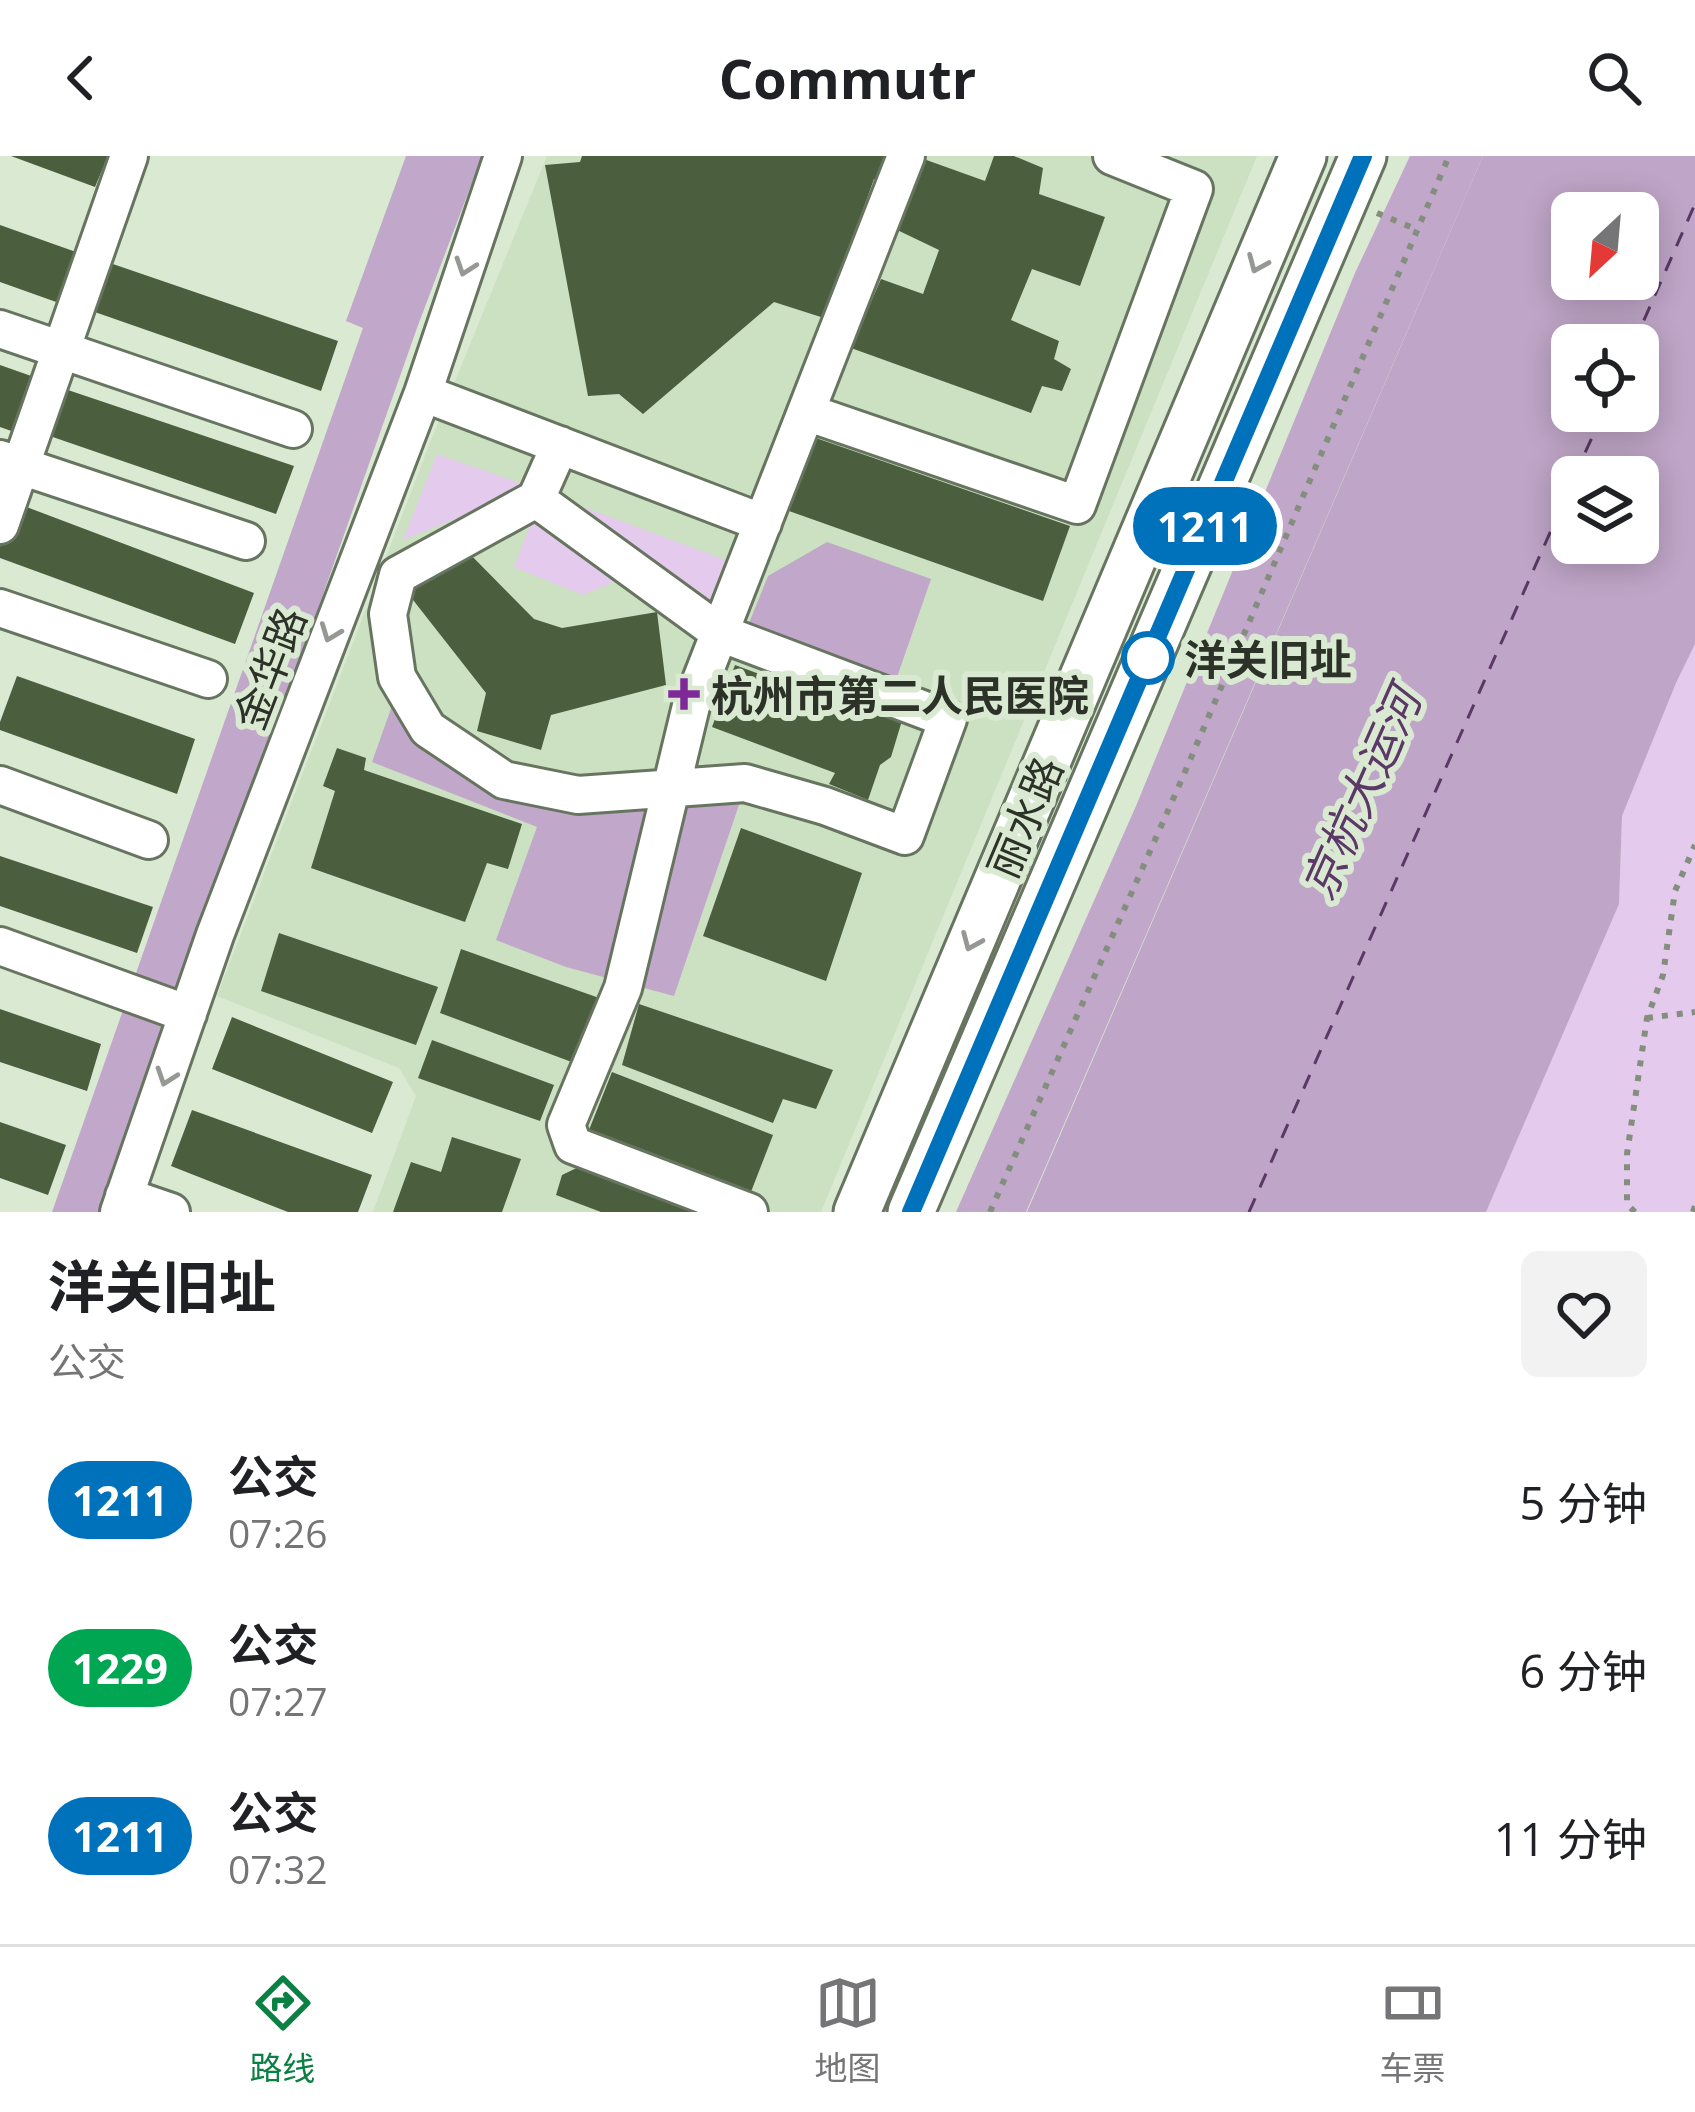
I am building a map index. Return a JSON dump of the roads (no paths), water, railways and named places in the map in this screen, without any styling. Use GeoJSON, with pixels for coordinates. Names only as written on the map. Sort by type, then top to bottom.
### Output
{"type":"FeatureCollection","features":[{"type":"Feature","properties":{"kind":"main road","name":"丽水路"},"geometry":{"type":"LineString","coordinates":[[857,1212],[1303,156]]}},
{"type":"Feature","properties":{"kind":"main road","name":"丽水路"},"geometry":{"type":"LineString","coordinates":[[911,1212],[1364,156]]}},
{"type":"Feature","properties":{"kind":"street"},"geometry":{"type":"LineString","coordinates":[[0,525],[10,462],[61,350],[129,156]]}},
{"type":"Feature","properties":{"kind":"street","name":"金华路"},"geometry":{"type":"LineString","coordinates":[[122,1204],[188,1014],[423,393],[503,156]]}},
{"type":"Feature","properties":{"kind":"street"},"geometry":{"type":"LineString","coordinates":[[749,1212],[573,1145],[566,1125],[623,988],[692,706],[906,156]]}},
{"type":"Feature","properties":{"kind":"street"},"geometry":{"type":"LineString","coordinates":[[806,412],[1077,505],[1194,189],[1112,156]]}},
{"type":"Feature","properties":{"kind":"street"},"geometry":{"type":"LineString","coordinates":[[0,329],[293,429]]}},
{"type":"Feature","properties":{"kind":"street"},"geometry":{"type":"LineString","coordinates":[[423,393],[763,524]]}},
{"type":"Feature","properties":{"kind":"street"},"geometry":{"type":"LineString","coordinates":[[536,499],[720,633],[948,718],[904,836],[745,783],[578,794],[504,780],[428,729],[397,677],[388,614],[398,575],[536,499],[560,446]]}},
{"type":"Feature","properties":{"kind":"street"},"geometry":{"type":"LineString","coordinates":[[10,462],[246,541]]}},
{"type":"Feature","properties":{"kind":"street"},"geometry":{"type":"LineString","coordinates":[[0,608],[208,679]]}},
{"type":"Feature","properties":{"kind":"street"},"geometry":{"type":"LineString","coordinates":[[0,785],[149,840]]}},
{"type":"Feature","properties":{"kind":"street"},"geometry":{"type":"LineString","coordinates":[[0,946],[188,1014]]}},
{"type":"Feature","properties":{"kind":"street"},"geometry":{"type":"LineString","coordinates":[[122,1204],[171,1212]]}},
{"type":"Feature","properties":{"kind":"water","name":"京杭大运河"},"geometry":{"type":"Polygon","coordinates":[[[1483,156],[1695,156],[1695,644],[1622,816],[1619,904],[1486,1212],[1027,1212],[1483,156]]]}},
{"type":"Feature","properties":{"kind":"place","name":"洋关旧址"},"geometry":{"type":"Point","coordinates":[1148,658]}},
{"type":"Feature","properties":{"kind":"place","name":"杭州市第二人民医院"},"geometry":{"type":"Point","coordinates":[684,694]}}]}
